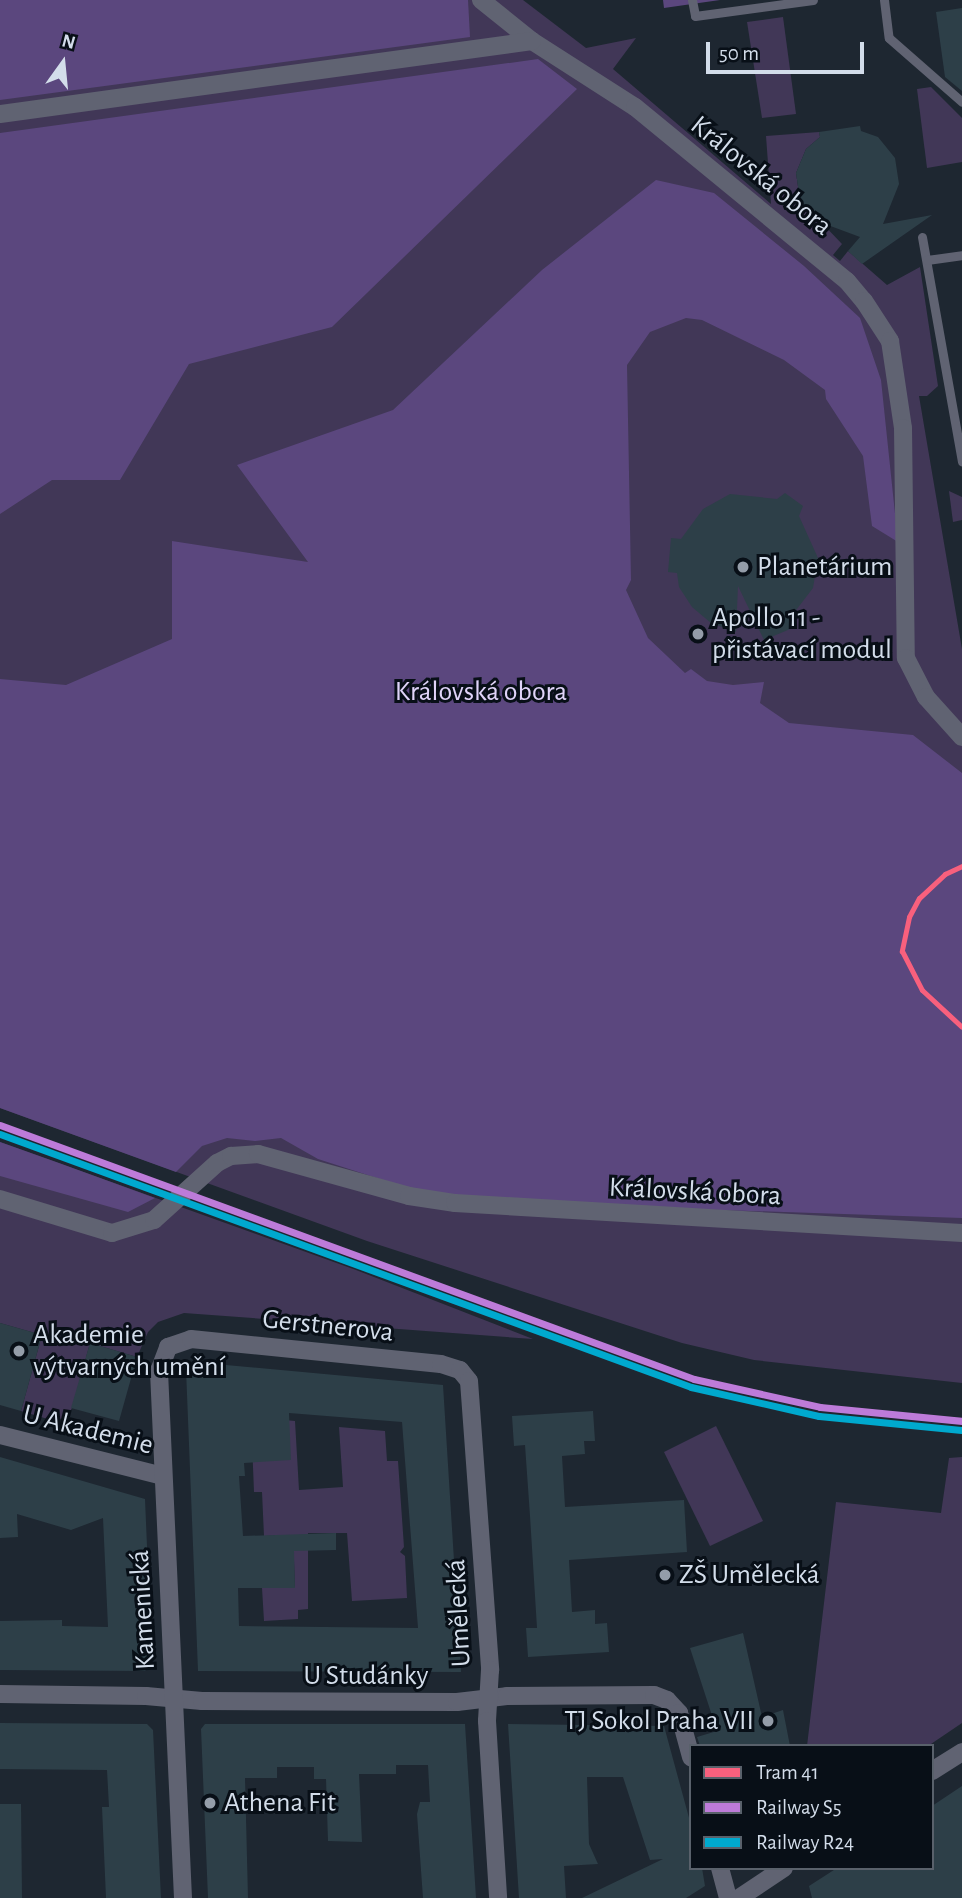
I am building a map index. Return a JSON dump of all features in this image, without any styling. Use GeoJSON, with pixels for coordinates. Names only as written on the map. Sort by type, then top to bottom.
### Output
{"type":"FeatureCollection","features":[{"type":"Feature","properties":{"kind":"street","name":"Královská obora"},"geometry":{"type":"LineString","coordinates":[[481,0],[532,41],[635,107],[847,281],[890,341],[903,428],[906,658],[926,697],[962,737]]}},
{"type":"Feature","properties":{"kind":"street"},"geometry":{"type":"LineString","coordinates":[[0,114],[532,41]]}},
{"type":"Feature","properties":{"kind":"street","name":"Královská obora"},"geometry":{"type":"LineString","coordinates":[[0,1199],[112,1233],[154,1220],[217,1163],[231,1156],[276,1157],[409,1196],[455,1203],[962,1233]]}},
{"type":"Feature","properties":{"kind":"street","name":"Gerstnerova"},"geometry":{"type":"LineString","coordinates":[[191,1339],[441,1364],[460,1370]]}},
{"type":"Feature","properties":{"kind":"street","name":"Kamenická"},"geometry":{"type":"LineString","coordinates":[[183,1898],[160,1360],[173,1343],[191,1339]]}},
{"type":"Feature","properties":{"kind":"street","name":"Umělecká"},"geometry":{"type":"LineString","coordinates":[[460,1370],[472,1390],[490,1670],[487,1699],[498,1898]]}},
{"type":"Feature","properties":{"kind":"street","name":"U Akademie"},"geometry":{"type":"LineString","coordinates":[[0,1435],[163,1476]]}},
{"type":"Feature","properties":{"kind":"street","name":"U Studánky"},"geometry":{"type":"LineString","coordinates":[[0,1694],[417,1702],[661,1697],[679,1713],[689,1750]]}},
{"type":"Feature","properties":{"kind":"street"},"geometry":{"type":"LineString","coordinates":[[934,1770],[962,1752]]}},
{"type":"Feature","properties":{"kind":"street"},"geometry":{"type":"LineString","coordinates":[[721,1870],[728,1898]]}},
{"type":"Feature","properties":{"kind":"street"},"geometry":{"type":"LineString","coordinates":[[739,1898],[781,1870]]}},
{"type":"Feature","properties":{"kind":"lane"},"geometry":{"type":"LineString","coordinates":[[692,0],[695,16],[813,0]]}},
{"type":"Feature","properties":{"kind":"lane"},"geometry":{"type":"LineString","coordinates":[[884,0],[889,38],[962,102]]}},
{"type":"Feature","properties":{"kind":"lane"},"geometry":{"type":"LineString","coordinates":[[922,237],[962,461]]}},
{"type":"Feature","properties":{"kind":"lane"},"geometry":{"type":"LineString","coordinates":[[927,260],[962,255]]}},
{"type":"Feature","properties":{"kind":"green space","name":"Královská obora"},"geometry":{"type":"Polygon","coordinates":[[[0,0],[523,0],[586,48],[636,38],[613,69],[771,204],[766,136],[819,132],[820,137],[806,149],[796,173],[800,200],[842,244],[833,255],[840,261],[848,251],[887,285],[920,267],[938,386],[927,396],[919,396],[962,649],[962,1383],[754,1360],[682,1343],[367,1241],[0,1108],[0,0]]]}},
{"type":"Feature","properties":{"kind":"green space"},"geometry":{"type":"Polygon","coordinates":[[[0,0],[468,0],[470,37],[0,100],[0,0]]]}},
{"type":"Feature","properties":{"kind":"green space"},"geometry":{"type":"Polygon","coordinates":[[[663,0],[720,0],[664,8],[663,0]]]}},
{"type":"Feature","properties":{"kind":"green space"},"geometry":{"type":"Polygon","coordinates":[[[783,17],[796,114],[762,118],[747,22],[783,17]]]}},
{"type":"Feature","properties":{"kind":"green space"},"geometry":{"type":"Polygon","coordinates":[[[538,59],[577,89],[332,327],[189,364],[120,480],[52,480],[0,514],[0,133],[538,59]]]}},
{"type":"Feature","properties":{"kind":"green space"},"geometry":{"type":"Polygon","coordinates":[[[931,87],[962,118],[962,162],[927,168],[917,89],[931,87]]]}},
{"type":"Feature","properties":{"kind":"green space"},"geometry":{"type":"Polygon","coordinates":[[[656,180],[714,193],[804,266],[860,318],[881,380],[898,542],[872,526],[863,456],[826,399],[825,390],[784,360],[702,320],[686,318],[650,332],[627,365],[631,580],[626,590],[648,638],[685,673],[691,669],[707,681],[733,685],[764,682],[760,703],[789,723],[913,735],[962,773],[962,1218],[512,1203],[417,1191],[318,1159],[281,1138],[255,1141],[227,1138],[202,1146],[176,1172],[0,1108],[0,679],[66,685],[172,639],[172,541],[308,562],[237,465],[393,410],[542,270],[656,180]]]}},
{"type":"Feature","properties":{"kind":"green space"},"geometry":{"type":"Polygon","coordinates":[[[949,491],[962,497],[962,520],[953,522],[949,491]]]}},
{"type":"Feature","properties":{"kind":"green space"},"geometry":{"type":"Polygon","coordinates":[[[0,1142],[356,1270],[533,1339],[184,1313],[158,1322],[148,1332],[137,1357],[90,1343],[72,1408],[66,1418],[51,1420],[21,1411],[42,1335],[0,1323],[0,1142]]]}},
{"type":"Feature","properties":{"kind":"green space"},"geometry":{"type":"Polygon","coordinates":[[[0,1142],[155,1198],[128,1212],[0,1176],[0,1142]]]}},
{"type":"Feature","properties":{"kind":"green space"},"geometry":{"type":"Polygon","coordinates":[[[251,1417],[295,1421],[299,1490],[343,1487],[339,1427],[385,1431],[387,1461],[398,1461],[404,1547],[400,1552],[405,1556],[407,1598],[352,1601],[347,1533],[308,1533],[308,1609],[298,1610],[298,1619],[264,1621],[262,1588],[295,1588],[293,1535],[264,1536],[262,1492],[254,1492],[251,1417]]]}},
{"type":"Feature","properties":{"kind":"green space"},"geometry":{"type":"Polygon","coordinates":[[[716,1426],[763,1521],[710,1546],[664,1452],[716,1426]]]}},
{"type":"Feature","properties":{"kind":"green space"},"geometry":{"type":"Polygon","coordinates":[[[962,1457],[962,1723],[931,1744],[807,1744],[836,1502],[941,1513],[949,1458],[962,1457]]]}},
{"type":"Feature","properties":{"kind":"building"},"geometry":{"type":"Polygon","coordinates":[[[962,8],[962,91],[945,77],[936,12],[962,8]]]}},
{"type":"Feature","properties":{"kind":"building"},"geometry":{"type":"Polygon","coordinates":[[[860,126],[861,131],[878,137],[895,158],[899,184],[883,224],[932,215],[862,264],[848,251],[860,237],[817,221],[800,200],[796,173],[806,149],[820,137],[819,132],[860,126]]]}},
{"type":"Feature","properties":{"kind":"building","name":"Planetárium"},"geometry":{"type":"Polygon","coordinates":[[[785,493],[803,506],[799,516],[818,558],[813,588],[790,618],[795,627],[764,640],[738,586],[736,632],[711,623],[692,607],[679,587],[677,573],[668,572],[671,538],[681,539],[703,509],[730,494],[777,499],[785,493]]]}},
{"type":"Feature","properties":{"kind":"building","name":"Akademie výtvarných umění"},"geometry":{"type":"Polygon","coordinates":[[[0,1323],[42,1335],[21,1411],[0,1405],[0,1323]]]}},
{"type":"Feature","properties":{"kind":"building"},"geometry":{"type":"Polygon","coordinates":[[[90,1343],[137,1357],[119,1421],[71,1408],[90,1343]]]}},
{"type":"Feature","properties":{"kind":"building"},"geometry":{"type":"Polygon","coordinates":[[[193,1362],[443,1385],[461,1672],[198,1671],[186,1369],[193,1362]],[[289,1413],[291,1460],[244,1463],[245,1476],[239,1476],[243,1536],[336,1533],[336,1550],[294,1551],[295,1588],[238,1588],[239,1626],[418,1628],[402,1422],[289,1413]]]}},
{"type":"Feature","properties":{"kind":"building","name":"ZŠ Umělecká"},"geometry":{"type":"Polygon","coordinates":[[[593,1411],[595,1441],[584,1441],[585,1454],[562,1456],[565,1507],[684,1500],[687,1552],[569,1560],[572,1612],[595,1610],[595,1624],[607,1623],[609,1652],[528,1657],[526,1628],[537,1628],[530,1516],[525,1445],[514,1446],[512,1416],[593,1411]]]}},
{"type":"Feature","properties":{"kind":"building"},"geometry":{"type":"Polygon","coordinates":[[[0,1457],[145,1499],[152,1664],[145,1671],[0,1670],[0,1621],[62,1620],[62,1626],[108,1627],[103,1518],[71,1530],[17,1514],[18,1537],[0,1538],[0,1457]]]}},
{"type":"Feature","properties":{"kind":"building"},"geometry":{"type":"Polygon","coordinates":[[[743,1633],[762,1717],[783,1710],[790,1744],[699,1744],[697,1737],[717,1731],[690,1648],[743,1633]]]}},
{"type":"Feature","properties":{"kind":"building"},"geometry":{"type":"Polygon","coordinates":[[[0,1723],[147,1724],[153,1730],[161,1898],[106,1898],[102,1807],[109,1807],[107,1770],[0,1769],[0,1723]]]}},
{"type":"Feature","properties":{"kind":"building"},"geometry":{"type":"Polygon","coordinates":[[[205,1724],[465,1724],[476,1898],[423,1898],[417,1814],[420,1802],[430,1802],[428,1765],[396,1765],[396,1774],[359,1774],[362,1842],[328,1841],[326,1779],[314,1779],[314,1767],[277,1767],[277,1778],[245,1778],[248,1898],[208,1898],[201,1729],[205,1724]]]}},
{"type":"Feature","properties":{"kind":"building"},"geometry":{"type":"Polygon","coordinates":[[[508,1724],[664,1726],[689,1818],[689,1870],[702,1870],[705,1886],[686,1898],[582,1898],[663,1859],[650,1860],[623,1777],[587,1777],[589,1844],[598,1864],[564,1866],[566,1898],[519,1898],[508,1724]]]}},
{"type":"Feature","properties":{"kind":"building"},"geometry":{"type":"Polygon","coordinates":[[[962,1786],[962,1898],[812,1898],[809,1886],[834,1870],[934,1870],[934,1805],[962,1786]]]}},
{"type":"Feature","properties":{"kind":"building"},"geometry":{"type":"Polygon","coordinates":[[[0,1804],[21,1804],[22,1898],[0,1898],[0,1804]]]}},
{"type":"Feature","properties":{"kind":"tram line","name":"41"},"geometry":{"type":"LineString","coordinates":[[962,866],[945,874],[919,898],[909,917],[902,951],[922,990],[962,1027]]}},
{"type":"Feature","properties":{"kind":"rail line","name":"S5"},"geometry":{"type":"LineString","coordinates":[[0,1125],[694,1379],[820,1407],[962,1421]]}},
{"type":"Feature","properties":{"kind":"rail line","name":"R24"},"geometry":{"type":"LineString","coordinates":[[0,1134],[691,1387],[819,1416],[961,1430]]}},
{"type":"Feature","properties":{"kind":"place","name":"Planetárium"},"geometry":{"type":"Point","coordinates":[743,567]}},
{"type":"Feature","properties":{"kind":"place","name":"Apollo 11 - přistávací modul"},"geometry":{"type":"Point","coordinates":[698,634]}},
{"type":"Feature","properties":{"kind":"place","name":"Akademie výtvarných umění"},"geometry":{"type":"Point","coordinates":[19,1351]}},
{"type":"Feature","properties":{"kind":"place","name":"ZŠ Umělecká"},"geometry":{"type":"Point","coordinates":[665,1575]}},
{"type":"Feature","properties":{"kind":"place","name":"TJ Sokol Praha VII"},"geometry":{"type":"Point","coordinates":[768,1721]}},
{"type":"Feature","properties":{"kind":"place","name":"Athena Fit"},"geometry":{"type":"Point","coordinates":[210,1803]}}]}
